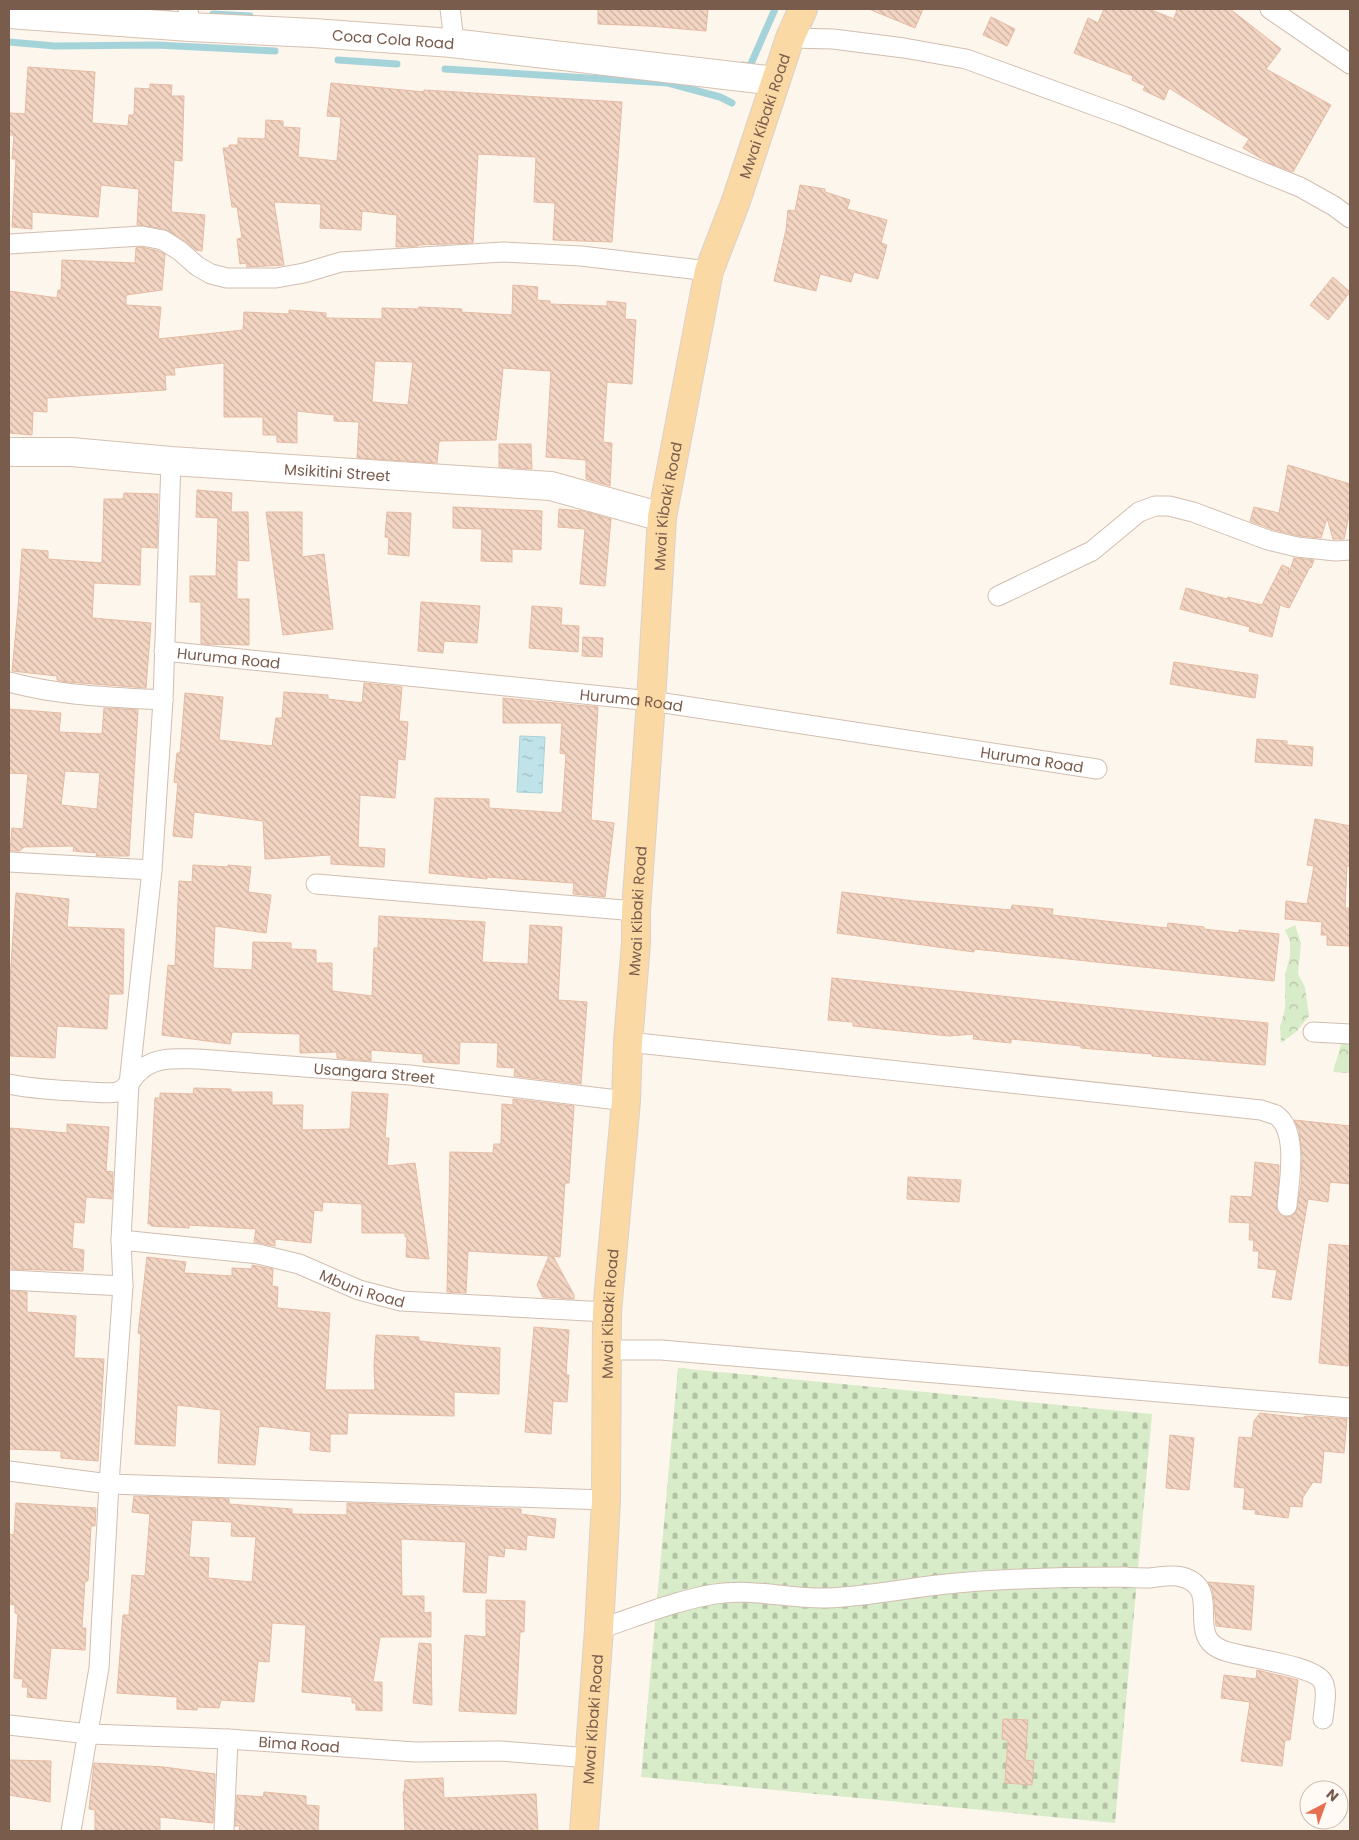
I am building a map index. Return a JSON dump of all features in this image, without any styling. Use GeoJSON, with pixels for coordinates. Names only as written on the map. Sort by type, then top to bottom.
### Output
{"type":"FeatureCollection","features":[{"type":"Feature","properties":{"kind":"main road","name":"Mwai Kibaki Road"},"geometry":{"type":"LineString","coordinates":[[584,1831],[599,1629],[606,1500],[607,1312],[626,1101],[628,1042],[636,943],[636,911],[662,517],[709,271],[736,200],[790,38],[803,9]]}},
{"type":"Feature","properties":{"kind":"main road","name":"Coca Cola Road"},"geometry":{"type":"LineString","coordinates":[[9,14],[189,18],[313,33],[452,43],[775,81]]}},
{"type":"Feature","properties":{"kind":"main road","name":"Msikitini Street"},"geometry":{"type":"LineString","coordinates":[[9,452],[71,452],[170,462],[551,486],[662,517]]}},
{"type":"Feature","properties":{"kind":"street"},"geometry":{"type":"LineString","coordinates":[[450,9],[453,32],[452,43]]}},
{"type":"Feature","properties":{"kind":"street"},"geometry":{"type":"LineString","coordinates":[[1270,9],[1350,64]]}},
{"type":"Feature","properties":{"kind":"street"},"geometry":{"type":"LineString","coordinates":[[790,38],[833,39],[966,58],[1105,109],[1300,187],[1334,206],[1350,218]]}},
{"type":"Feature","properties":{"kind":"street"},"geometry":{"type":"LineString","coordinates":[[9,244],[142,236],[153,237],[180,250],[197,266],[211,274],[243,279],[276,278],[304,273],[341,262],[502,252],[581,256],[709,271]]}},
{"type":"Feature","properties":{"kind":"street"},"geometry":{"type":"LineString","coordinates":[[71,1831],[99,1668],[109,1484],[123,1286],[121,1240],[129,1084],[152,870],[162,700],[170,462]]}},
{"type":"Feature","properties":{"kind":"street"},"geometry":{"type":"LineString","coordinates":[[998,596],[1092,551],[1139,512],[1155,506],[1169,506],[1193,512],[1268,540],[1297,547],[1336,551],[1350,550]]}},
{"type":"Feature","properties":{"kind":"street","name":"Huruma Road"},"geometry":{"type":"LineString","coordinates":[[164,651],[651,701],[1096,769]]}},
{"type":"Feature","properties":{"kind":"street"},"geometry":{"type":"LineString","coordinates":[[9,682],[40,690],[81,696],[162,700]]}},
{"type":"Feature","properties":{"kind":"street"},"geometry":{"type":"LineString","coordinates":[[9,862],[152,870]]}},
{"type":"Feature","properties":{"kind":"street"},"geometry":{"type":"LineString","coordinates":[[316,884],[636,911]]}},
{"type":"Feature","properties":{"kind":"street"},"geometry":{"type":"LineString","coordinates":[[1313,1032],[1350,1034]]}},
{"type":"Feature","properties":{"kind":"street"},"geometry":{"type":"LineString","coordinates":[[628,1042],[1261,1110],[1276,1115],[1286,1127],[1291,1146],[1287,1206]]}},
{"type":"Feature","properties":{"kind":"street","name":"Usangara Street"},"geometry":{"type":"LineString","coordinates":[[129,1084],[142,1069],[153,1062],[163,1060],[198,1060],[410,1075],[626,1101]]}},
{"type":"Feature","properties":{"kind":"street"},"geometry":{"type":"LineString","coordinates":[[9,1084],[30,1089],[112,1093],[121,1090],[129,1084]]}},
{"type":"Feature","properties":{"kind":"street","name":"Mbuni Road"},"geometry":{"type":"LineString","coordinates":[[121,1240],[258,1254],[299,1264],[359,1290],[401,1301],[607,1312]]}},
{"type":"Feature","properties":{"kind":"street"},"geometry":{"type":"LineString","coordinates":[[9,1280],[123,1286]]}},
{"type":"Feature","properties":{"kind":"street"},"geometry":{"type":"LineString","coordinates":[[607,1350],[670,1350],[1350,1408]]}},
{"type":"Feature","properties":{"kind":"street"},"geometry":{"type":"LineString","coordinates":[[9,1472],[109,1484],[606,1500]]}},
{"type":"Feature","properties":{"kind":"street"},"geometry":{"type":"LineString","coordinates":[[599,1629],[681,1603],[722,1593],[764,1593],[825,1598],[1002,1579],[1061,1576],[1148,1578],[1171,1575],[1192,1581],[1200,1588],[1204,1599],[1205,1633],[1210,1642],[1224,1651],[1314,1672],[1320,1677],[1324,1684],[1325,1694],[1322,1719]]}},
{"type":"Feature","properties":{"kind":"street","name":"Bima Road"},"geometry":{"type":"LineString","coordinates":[[9,1725],[89,1734],[228,1739],[415,1752],[500,1751],[590,1758]]}},
{"type":"Feature","properties":{"kind":"street"},"geometry":{"type":"LineString","coordinates":[[224,1831],[228,1739]]}},
{"type":"Feature","properties":{"kind":"green space"},"geometry":{"type":"Polygon","coordinates":[[[1295,925],[1301,943],[1298,974],[1305,987],[1309,1016],[1296,1032],[1281,1043],[1280,1027],[1285,1009],[1285,975],[1290,956],[1290,941],[1285,930],[1295,925]]]}},
{"type":"Feature","properties":{"kind":"green space"},"geometry":{"type":"Polygon","coordinates":[[[1342,1041],[1350,1041],[1350,1073],[1333,1072],[1342,1041]]]}},
{"type":"Feature","properties":{"kind":"green space"},"geometry":{"type":"Polygon","coordinates":[[[678,1368],[1152,1414],[1115,1823],[641,1777],[678,1368]]]}},
{"type":"Feature","properties":{"kind":"water"},"geometry":{"type":"Polygon","coordinates":[[[520,736],[545,737],[542,793],[517,792],[520,736]]]}},
{"type":"Feature","properties":{"kind":"building"},"geometry":{"type":"Polygon","coordinates":[[[598,9],[708,9],[706,31],[598,24],[598,9]]]}},
{"type":"Feature","properties":{"kind":"building"},"geometry":{"type":"Polygon","coordinates":[[[869,9],[923,9],[915,28],[869,9]]]}},
{"type":"Feature","properties":{"kind":"building"},"geometry":{"type":"Polygon","coordinates":[[[1104,9],[1149,9],[1174,19],[1177,9],[1230,9],[1281,49],[1266,69],[1331,105],[1293,172],[1269,163],[1243,148],[1249,139],[1169,88],[1164,100],[1143,90],[1145,86],[1132,80],[1133,76],[1074,53],[1088,18],[1098,23],[1104,9]]]}},
{"type":"Feature","properties":{"kind":"building"},"geometry":{"type":"Polygon","coordinates":[[[991,17],[1015,29],[1007,46],[983,35],[991,17]]]}},
{"type":"Feature","properties":{"kind":"building"},"geometry":{"type":"Polygon","coordinates":[[[28,67],[95,72],[92,123],[128,126],[129,115],[134,115],[135,88],[150,89],[150,84],[172,85],[171,96],[184,96],[182,161],[174,160],[171,212],[205,215],[202,251],[196,250],[165,229],[137,225],[139,189],[101,185],[98,217],[32,212],[32,229],[12,227],[16,159],[12,159],[14,135],[9,135],[9,113],[25,114],[28,67]]]}},
{"type":"Feature","properties":{"kind":"building"},"geometry":{"type":"Polygon","coordinates":[[[331,83],[424,92],[424,90],[622,102],[612,242],[553,240],[555,203],[534,202],[536,157],[478,154],[473,243],[396,247],[397,215],[362,211],[361,230],[320,228],[321,204],[274,202],[284,265],[247,267],[246,263],[240,264],[237,239],[242,238],[237,207],[232,207],[223,148],[229,148],[229,145],[238,145],[238,138],[265,139],[266,120],[283,121],[283,127],[300,128],[298,157],[337,161],[341,117],[327,116],[331,83]]]}},
{"type":"Feature","properties":{"kind":"building"},"geometry":{"type":"Polygon","coordinates":[[[800,185],[825,189],[825,192],[850,200],[847,209],[887,220],[881,243],[887,245],[878,279],[854,272],[851,282],[820,274],[816,291],[774,281],[786,230],[788,210],[795,211],[800,185]]]}},
{"type":"Feature","properties":{"kind":"building"},"geometry":{"type":"Polygon","coordinates":[[[141,247],[165,254],[162,290],[126,295],[126,305],[161,307],[158,339],[243,330],[244,312],[289,314],[289,310],[326,313],[326,318],[382,319],[382,308],[418,309],[419,307],[462,309],[461,312],[512,315],[513,285],[538,287],[537,300],[550,301],[550,304],[607,306],[607,301],[626,303],[625,319],[636,320],[632,384],[607,382],[603,442],[612,443],[610,486],[586,479],[586,460],[546,457],[551,371],[503,368],[496,440],[439,441],[437,463],[357,458],[359,422],[334,421],[334,415],[297,411],[297,443],[277,442],[277,435],[263,435],[263,417],[224,417],[224,363],[174,368],[175,375],[165,375],[166,390],[47,398],[47,412],[33,411],[32,435],[9,433],[9,291],[57,298],[58,290],[61,290],[62,260],[135,263],[136,248],[141,247]],[[375,361],[372,402],[408,405],[413,362],[375,361]]]}},
{"type":"Feature","properties":{"kind":"building"},"geometry":{"type":"Polygon","coordinates":[[[1333,277],[1350,292],[1328,320],[1310,305],[1333,277]]]}},
{"type":"Feature","properties":{"kind":"building"},"geometry":{"type":"Polygon","coordinates":[[[499,444],[531,444],[532,469],[499,467],[499,444]]]}},
{"type":"Feature","properties":{"kind":"building"},"geometry":{"type":"Polygon","coordinates":[[[1288,465],[1350,484],[1350,510],[1344,539],[1333,539],[1327,518],[1321,538],[1299,536],[1271,529],[1250,521],[1254,507],[1279,513],[1288,465]]]}},
{"type":"Feature","properties":{"kind":"building"},"geometry":{"type":"Polygon","coordinates":[[[197,490],[232,493],[231,512],[248,512],[249,561],[237,560],[237,599],[249,599],[249,645],[201,644],[201,602],[190,602],[190,576],[216,576],[218,518],[196,517],[197,490]]]}},
{"type":"Feature","properties":{"kind":"building"},"geometry":{"type":"Polygon","coordinates":[[[124,493],[158,494],[157,548],[141,547],[140,585],[94,583],[92,618],[151,623],[146,688],[68,682],[57,680],[57,676],[12,671],[22,549],[48,551],[48,559],[102,563],[104,499],[123,499],[124,493]]]}},
{"type":"Feature","properties":{"kind":"building"},"geometry":{"type":"Polygon","coordinates":[[[453,507],[542,511],[541,550],[512,549],[512,562],[481,561],[482,529],[453,528],[453,507]]]}},
{"type":"Feature","properties":{"kind":"building"},"geometry":{"type":"Polygon","coordinates":[[[559,509],[583,511],[611,519],[605,586],[580,584],[585,529],[558,527],[559,509]]]}},
{"type":"Feature","properties":{"kind":"building"},"geometry":{"type":"Polygon","coordinates":[[[266,512],[302,512],[302,557],[324,554],[333,629],[283,635],[266,512]]]}},
{"type":"Feature","properties":{"kind":"building"},"geometry":{"type":"Polygon","coordinates":[[[387,512],[411,513],[409,556],[388,554],[389,538],[385,537],[387,512]]]}},
{"type":"Feature","properties":{"kind":"building"},"geometry":{"type":"Polygon","coordinates":[[[1294,558],[1314,560],[1289,608],[1280,605],[1272,637],[1249,631],[1250,627],[1180,609],[1186,588],[1227,599],[1228,597],[1262,605],[1282,565],[1289,568],[1288,576],[1294,558]]]}},
{"type":"Feature","properties":{"kind":"building"},"geometry":{"type":"Polygon","coordinates":[[[421,602],[480,606],[477,643],[444,641],[443,653],[418,651],[421,602]]]}},
{"type":"Feature","properties":{"kind":"building"},"geometry":{"type":"Polygon","coordinates":[[[532,606],[562,608],[561,625],[579,626],[578,652],[529,648],[532,606]]]}},
{"type":"Feature","properties":{"kind":"building"},"geometry":{"type":"Polygon","coordinates":[[[583,637],[603,638],[602,657],[582,656],[583,637]]]}},
{"type":"Feature","properties":{"kind":"building"},"geometry":{"type":"Polygon","coordinates":[[[1174,662],[1258,675],[1255,698],[1170,684],[1174,662]]]}},
{"type":"Feature","properties":{"kind":"building"},"geometry":{"type":"Polygon","coordinates":[[[364,683],[402,687],[399,721],[408,722],[405,760],[398,759],[395,798],[360,795],[358,847],[385,849],[384,867],[331,864],[331,855],[265,859],[263,821],[194,812],[192,838],[173,836],[178,783],[174,782],[177,753],[180,753],[185,693],[223,697],[219,740],[272,746],[276,718],[282,718],[284,692],[328,695],[328,699],[362,703],[364,683]]]}},
{"type":"Feature","properties":{"kind":"building"},"geometry":{"type":"Polygon","coordinates":[[[503,698],[598,707],[591,820],[614,823],[605,897],[573,894],[574,883],[487,877],[487,879],[429,873],[435,798],[489,799],[489,808],[562,813],[566,754],[560,753],[562,723],[503,723],[503,698]]]}},
{"type":"Feature","properties":{"kind":"building"},"geometry":{"type":"Polygon","coordinates":[[[104,708],[138,710],[129,856],[96,856],[97,853],[73,851],[74,846],[24,847],[20,851],[10,851],[12,828],[23,829],[28,774],[9,773],[9,709],[61,713],[59,732],[102,734],[104,708]],[[65,771],[61,805],[97,809],[100,773],[65,771]]]}},
{"type":"Feature","properties":{"kind":"building"},"geometry":{"type":"Polygon","coordinates":[[[1257,739],[1287,741],[1287,745],[1313,747],[1312,766],[1255,762],[1257,739]]]}},
{"type":"Feature","properties":{"kind":"building"},"geometry":{"type":"Polygon","coordinates":[[[1315,819],[1350,826],[1350,866],[1347,866],[1345,908],[1349,908],[1350,946],[1327,945],[1327,935],[1321,935],[1322,922],[1285,919],[1286,901],[1307,904],[1314,866],[1307,865],[1315,819]]]}},
{"type":"Feature","properties":{"kind":"building"},"geometry":{"type":"Polygon","coordinates":[[[193,865],[251,867],[248,892],[271,895],[266,933],[215,926],[213,968],[252,970],[253,942],[291,943],[291,949],[316,950],[316,963],[332,963],[332,991],[372,996],[374,948],[378,948],[379,916],[485,922],[482,962],[528,964],[530,925],[562,927],[558,1000],[587,1002],[581,1084],[514,1076],[515,1068],[497,1067],[498,1043],[460,1042],[459,1064],[423,1062],[423,1054],[371,1050],[371,1061],[337,1058],[337,1052],[300,1053],[300,1034],[232,1032],[230,1044],[162,1035],[168,965],[175,966],[179,881],[192,882],[193,865]]]}},
{"type":"Feature","properties":{"kind":"building"},"geometry":{"type":"Polygon","coordinates":[[[842,892],[1011,910],[1012,905],[1053,909],[1052,915],[1167,928],[1168,923],[1239,933],[1239,930],[1279,934],[1274,981],[974,949],[974,952],[837,933],[842,892]]]}},
{"type":"Feature","properties":{"kind":"building"},"geometry":{"type":"Polygon","coordinates":[[[16,893],[69,899],[67,927],[124,929],[123,994],[109,994],[107,1029],[57,1026],[55,1058],[10,1056],[10,979],[16,893]]]}},
{"type":"Feature","properties":{"kind":"building"},"geometry":{"type":"Polygon","coordinates":[[[832,978],[1268,1023],[1265,1065],[1152,1056],[1152,1054],[1081,1048],[1081,1046],[1011,1039],[1011,1043],[973,1039],[974,1034],[949,1036],[853,1026],[853,1022],[828,1020],[832,978]]]}},
{"type":"Feature","properties":{"kind":"building"},"geometry":{"type":"Polygon","coordinates":[[[194,1088],[231,1089],[231,1092],[272,1092],[272,1105],[303,1105],[302,1130],[350,1129],[352,1092],[388,1094],[385,1138],[389,1138],[387,1166],[415,1163],[429,1259],[406,1257],[407,1237],[405,1237],[405,1233],[362,1233],[362,1204],[323,1202],[322,1211],[314,1210],[311,1243],[275,1239],[275,1246],[254,1242],[256,1229],[189,1225],[189,1228],[151,1226],[151,1224],[148,1224],[155,1098],[160,1098],[160,1093],[193,1094],[194,1088]]]}},
{"type":"Feature","properties":{"kind":"building"},"geometry":{"type":"Polygon","coordinates":[[[513,1099],[574,1106],[569,1183],[565,1183],[560,1257],[553,1256],[574,1295],[574,1299],[543,1297],[537,1285],[549,1256],[468,1251],[466,1293],[447,1292],[450,1152],[493,1153],[494,1144],[501,1144],[502,1104],[513,1105],[513,1099]]]}},
{"type":"Feature","properties":{"kind":"building"},"geometry":{"type":"Polygon","coordinates":[[[1294,1120],[1350,1126],[1350,1184],[1330,1182],[1328,1202],[1308,1199],[1291,1300],[1272,1297],[1277,1270],[1258,1268],[1259,1251],[1253,1251],[1254,1240],[1249,1240],[1250,1223],[1229,1222],[1231,1196],[1252,1197],[1255,1162],[1279,1165],[1277,1210],[1286,1217],[1292,1216],[1296,1212],[1301,1185],[1302,1157],[1299,1130],[1294,1120]]]}},
{"type":"Feature","properties":{"kind":"building"},"geometry":{"type":"Polygon","coordinates":[[[67,1124],[109,1127],[106,1171],[113,1172],[112,1199],[86,1197],[84,1223],[74,1222],[72,1248],[84,1250],[83,1271],[9,1269],[10,1128],[67,1133],[67,1124]]]}},
{"type":"Feature","properties":{"kind":"building"},"geometry":{"type":"Polygon","coordinates":[[[908,1177],[961,1180],[959,1202],[907,1199],[908,1177]]]}},
{"type":"Feature","properties":{"kind":"building"},"geometry":{"type":"Polygon","coordinates":[[[1329,1244],[1350,1246],[1348,1366],[1319,1363],[1329,1244]]]}},
{"type":"Feature","properties":{"kind":"building"},"geometry":{"type":"Polygon","coordinates":[[[147,1257],[186,1262],[184,1273],[232,1276],[232,1268],[252,1269],[252,1265],[273,1269],[272,1286],[278,1287],[277,1308],[330,1313],[325,1390],[375,1390],[376,1335],[419,1337],[419,1341],[500,1348],[499,1394],[454,1392],[454,1416],[348,1413],[347,1434],[330,1434],[330,1452],[310,1450],[311,1432],[259,1426],[255,1465],[218,1463],[221,1410],[177,1405],[175,1446],[135,1444],[141,1334],[138,1333],[147,1257]]]}},
{"type":"Feature","properties":{"kind":"building"},"geometry":{"type":"Polygon","coordinates":[[[9,1291],[27,1292],[27,1312],[76,1316],[74,1358],[104,1359],[98,1461],[61,1458],[61,1451],[9,1449],[9,1291]]]}},
{"type":"Feature","properties":{"kind":"building"},"geometry":{"type":"Polygon","coordinates":[[[534,1327],[569,1330],[566,1375],[569,1375],[567,1402],[553,1401],[551,1434],[525,1432],[534,1327]]]}},
{"type":"Feature","properties":{"kind":"building"},"geometry":{"type":"Polygon","coordinates":[[[1260,1413],[1302,1418],[1306,1416],[1347,1419],[1344,1453],[1324,1451],[1321,1483],[1313,1482],[1303,1497],[1302,1507],[1290,1506],[1288,1518],[1255,1514],[1256,1510],[1243,1509],[1245,1488],[1234,1487],[1239,1437],[1252,1438],[1254,1421],[1260,1413]]]}},
{"type":"Feature","properties":{"kind":"building"},"geometry":{"type":"Polygon","coordinates":[[[1170,1435],[1194,1438],[1189,1490],[1166,1488],[1170,1435]]]}},
{"type":"Feature","properties":{"kind":"building"},"geometry":{"type":"Polygon","coordinates":[[[134,1496],[229,1499],[229,1504],[292,1509],[292,1514],[347,1515],[347,1503],[521,1509],[521,1514],[556,1519],[554,1538],[527,1535],[526,1550],[505,1548],[504,1557],[488,1555],[486,1593],[463,1592],[466,1542],[401,1539],[402,1596],[424,1596],[424,1613],[431,1612],[431,1637],[380,1637],[373,1682],[382,1682],[382,1711],[356,1710],[356,1703],[352,1703],[352,1697],[302,1692],[306,1625],[272,1623],[269,1662],[258,1661],[254,1702],[221,1700],[219,1708],[197,1707],[197,1710],[177,1709],[177,1697],[117,1693],[123,1615],[129,1615],[132,1575],[145,1576],[150,1514],[132,1512],[134,1496]],[[192,1520],[189,1557],[209,1558],[208,1578],[252,1582],[256,1537],[231,1536],[232,1522],[192,1520]]]}},
{"type":"Feature","properties":{"kind":"building"},"geometry":{"type":"Polygon","coordinates":[[[16,1503],[96,1508],[95,1526],[91,1526],[88,1581],[85,1581],[82,1628],[86,1628],[85,1650],[51,1648],[46,1699],[27,1697],[28,1687],[22,1687],[23,1679],[14,1678],[18,1614],[15,1613],[15,1605],[9,1604],[9,1534],[14,1535],[16,1503]]]}},
{"type":"Feature","properties":{"kind":"building"},"geometry":{"type":"Polygon","coordinates":[[[1208,1582],[1254,1586],[1251,1630],[1216,1626],[1212,1589],[1208,1582]]]}},
{"type":"Feature","properties":{"kind":"building"},"geometry":{"type":"Polygon","coordinates":[[[486,1600],[525,1601],[524,1632],[520,1632],[516,1714],[459,1711],[465,1635],[486,1637],[486,1600]]]}},
{"type":"Feature","properties":{"kind":"building"},"geometry":{"type":"Polygon","coordinates":[[[419,1643],[431,1644],[432,1705],[413,1703],[419,1643]]]}},
{"type":"Feature","properties":{"kind":"building"},"geometry":{"type":"Polygon","coordinates":[[[1257,1670],[1298,1680],[1290,1740],[1285,1740],[1282,1766],[1241,1761],[1250,1702],[1221,1698],[1224,1675],[1256,1679],[1257,1670]]]}},
{"type":"Feature","properties":{"kind":"building"},"geometry":{"type":"Polygon","coordinates":[[[1003,1719],[1028,1720],[1025,1760],[1034,1761],[1032,1785],[1005,1783],[1008,1740],[1002,1739],[1003,1719]]]}},
{"type":"Feature","properties":{"kind":"building"},"geometry":{"type":"Polygon","coordinates":[[[9,1760],[51,1761],[50,1802],[9,1795],[9,1760]]]}},
{"type":"Feature","properties":{"kind":"building"},"geometry":{"type":"Polygon","coordinates":[[[94,1763],[164,1767],[215,1774],[213,1823],[160,1817],[160,1831],[95,1831],[95,1810],[89,1809],[94,1763]]]}},
{"type":"Feature","properties":{"kind":"building"},"geometry":{"type":"Polygon","coordinates":[[[443,1778],[444,1798],[536,1794],[538,1831],[405,1831],[403,1792],[405,1780],[443,1778]]]}},
{"type":"Feature","properties":{"kind":"building"},"geometry":{"type":"Polygon","coordinates":[[[264,1792],[306,1796],[306,1805],[319,1806],[318,1831],[239,1831],[240,1826],[235,1826],[237,1795],[263,1797],[264,1792]]]}},
{"type":"Feature","properties":{"kind":"waterway"},"geometry":{"type":"LineString","coordinates":[[130,9],[168,11]]}},
{"type":"Feature","properties":{"kind":"waterway"},"geometry":{"type":"LineString","coordinates":[[743,65],[750,66],[775,9]]}},
{"type":"Feature","properties":{"kind":"waterway"},"geometry":{"type":"LineString","coordinates":[[213,14],[250,16]]}},
{"type":"Feature","properties":{"kind":"waterway"},"geometry":{"type":"LineString","coordinates":[[9,42],[55,46],[156,45],[275,51]]}},
{"type":"Feature","properties":{"kind":"waterway"},"geometry":{"type":"LineString","coordinates":[[338,60],[397,64]]}},
{"type":"Feature","properties":{"kind":"waterway"},"geometry":{"type":"LineString","coordinates":[[445,69],[668,83],[720,97],[732,103]]}}]}
